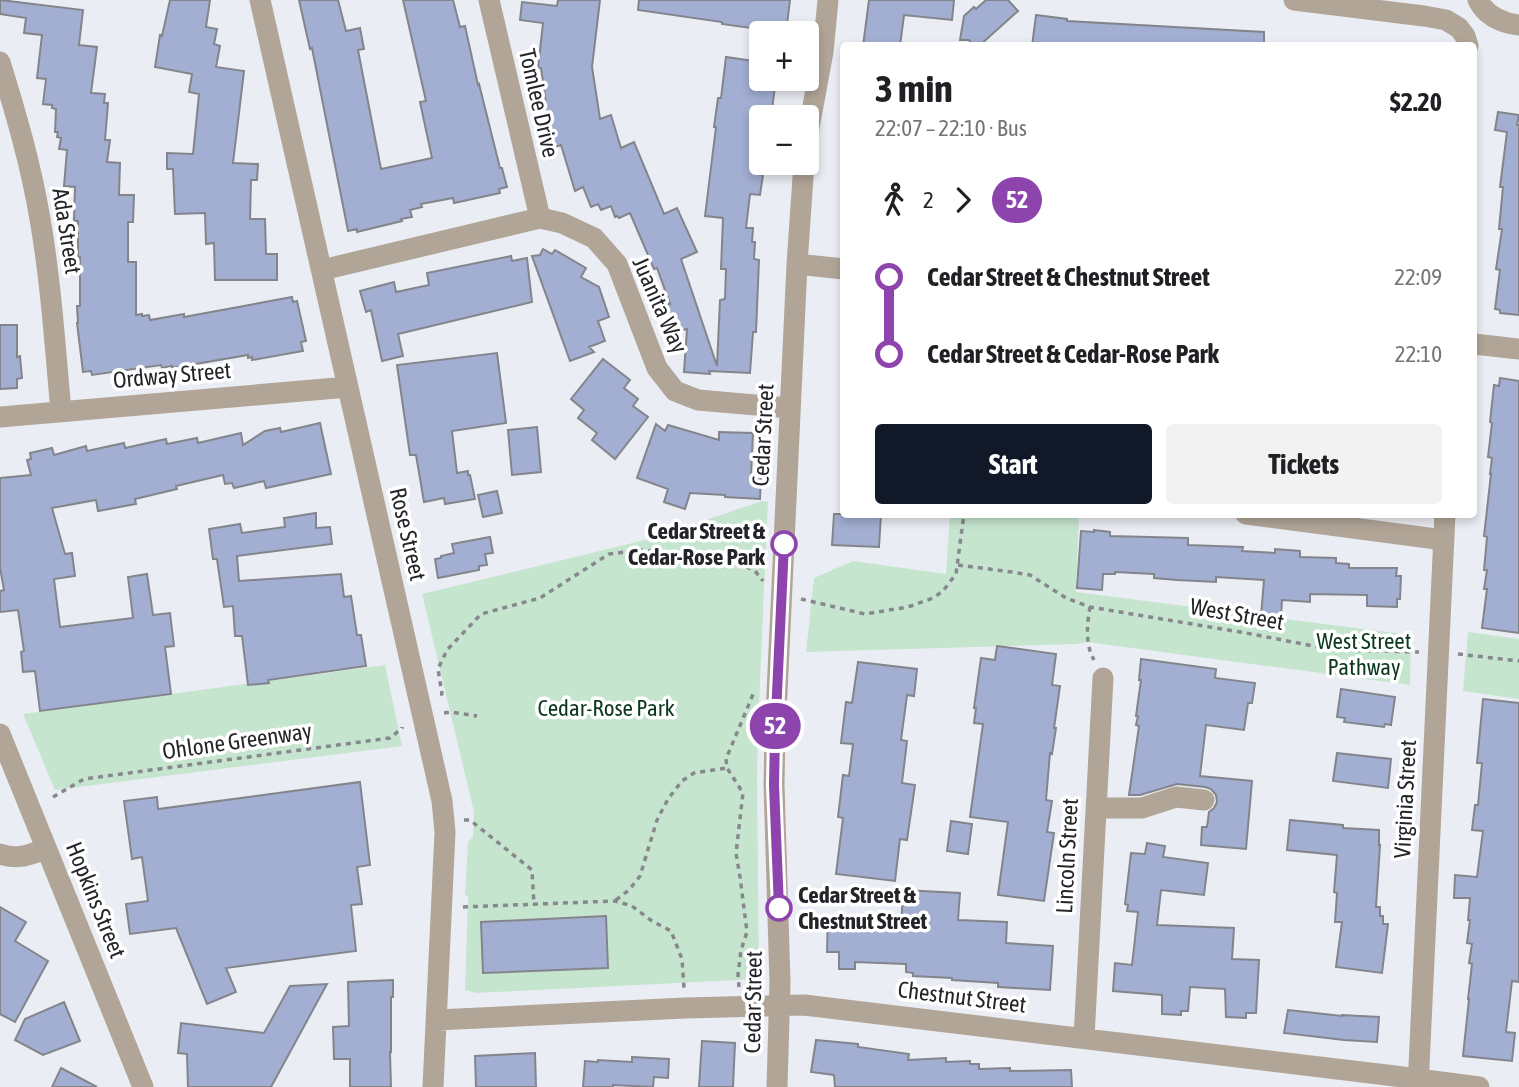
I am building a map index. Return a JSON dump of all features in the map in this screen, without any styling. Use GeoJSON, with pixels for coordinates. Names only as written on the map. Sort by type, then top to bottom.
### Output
{"type":"FeatureCollection","features":[{"type":"Feature","properties":{"kind":"street","name":"Rose Street"},"geometry":{"type":"LineString","coordinates":[[260,0],[438,782],[444,819],[433,1087]]}},
{"type":"Feature","properties":{"kind":"street","name":"Tomlee Drive"},"geometry":{"type":"LineString","coordinates":[[489,0],[540,218]]}},
{"type":"Feature","properties":{"kind":"street"},"geometry":{"type":"LineString","coordinates":[[813,105],[823,52],[828,0]]}},
{"type":"Feature","properties":{"kind":"street"},"geometry":{"type":"LineString","coordinates":[[1294,0],[1446,20],[1463,37]]}},
{"type":"Feature","properties":{"kind":"street"},"geometry":{"type":"LineString","coordinates":[[1480,5],[1500,21],[1519,25]]}},
{"type":"Feature","properties":{"kind":"street","name":"Ada Street"},"geometry":{"type":"LineString","coordinates":[[0,62],[27,154],[40,218],[61,411]]}},
{"type":"Feature","properties":{"kind":"street","name":"Cedar Street"},"geometry":{"type":"LineString","coordinates":[[777,1087],[780,926],[774,785],[775,736],[803,175]]}},
{"type":"Feature","properties":{"kind":"street"},"geometry":{"type":"LineString","coordinates":[[322,270],[540,218]]}},
{"type":"Feature","properties":{"kind":"street","name":"Juanita Way"},"geometry":{"type":"LineString","coordinates":[[540,218],[562,223],[594,238],[617,264],[657,368],[675,391],[698,400],[790,408]]}},
{"type":"Feature","properties":{"kind":"street"},"geometry":{"type":"LineString","coordinates":[[797,264],[840,269]]}},
{"type":"Feature","properties":{"kind":"street"},"geometry":{"type":"LineString","coordinates":[[1477,344],[1519,349]]}},
{"type":"Feature","properties":{"kind":"street","name":"Ordway Street"},"geometry":{"type":"LineString","coordinates":[[0,417],[348,387]]}},
{"type":"Feature","properties":{"kind":"street"},"geometry":{"type":"LineString","coordinates":[[1276,518],[1444,540]]}},
{"type":"Feature","properties":{"kind":"street","name":"Virginia Street"},"geometry":{"type":"LineString","coordinates":[[1418,1083],[1445,518]]}},
{"type":"Feature","properties":{"kind":"street","name":"Lincoln Street"},"geometry":{"type":"LineString","coordinates":[[1084,1038],[1103,678]]}},
{"type":"Feature","properties":{"kind":"street","name":"Hopkins Street"},"geometry":{"type":"LineString","coordinates":[[0,734],[143,1087]]}},
{"type":"Feature","properties":{"kind":"street"},"geometry":{"type":"LineString","coordinates":[[1096,808],[1142,808],[1176,797],[1204,800]]}},
{"type":"Feature","properties":{"kind":"street"},"geometry":{"type":"LineString","coordinates":[[0,854],[13,858],[25,857],[47,849]]}},
{"type":"Feature","properties":{"kind":"street","name":"Chestnut Street"},"geometry":{"type":"LineString","coordinates":[[437,1020],[685,1008],[812,1006],[1084,1038],[1418,1083],[1479,1087]]}},
{"type":"Feature","properties":{"kind":"path"},"geometry":{"type":"LineString","coordinates":[[801,598],[865,614],[908,607],[933,598],[943,592],[956,574],[964,518]]}},
{"type":"Feature","properties":{"kind":"path"},"geometry":{"type":"LineString","coordinates":[[442,694],[438,669],[447,650],[481,614],[540,598],[609,554],[642,550],[738,563],[754,570],[759,578],[759,591]]}},
{"type":"Feature","properties":{"kind":"path","name":"West Street"},"geometry":{"type":"LineString","coordinates":[[958,565],[1030,575],[1066,598],[1090,607],[1246,632],[1334,650],[1439,652],[1519,661]]}},
{"type":"Feature","properties":{"kind":"path"},"geometry":{"type":"LineString","coordinates":[[1090,607],[1087,623],[1089,652],[1103,678]]}},
{"type":"Feature","properties":{"kind":"path"},"geometry":{"type":"LineString","coordinates":[[741,1006],[739,964],[747,932],[736,853],[743,793],[727,768],[726,758],[754,693],[755,681]]}},
{"type":"Feature","properties":{"kind":"path"},"geometry":{"type":"LineString","coordinates":[[423,718],[450,712],[477,716]]}},
{"type":"Feature","properties":{"kind":"path","name":"Ohlone Greenway"},"geometry":{"type":"LineString","coordinates":[[52,797],[84,779],[390,738],[402,729],[400,716]]}},
{"type":"Feature","properties":{"kind":"path"},"geometry":{"type":"LineString","coordinates":[[615,901],[629,890],[640,876],[657,820],[682,781],[694,773],[727,768]]}},
{"type":"Feature","properties":{"kind":"path"},"geometry":{"type":"LineString","coordinates":[[444,819],[470,820],[532,870],[534,905]]}},
{"type":"Feature","properties":{"kind":"path"},"geometry":{"type":"LineString","coordinates":[[442,907],[615,901],[632,906],[652,921],[671,930],[682,960],[685,1008]]}},
{"type":"Feature","properties":{"kind":"green space","name":"Cedar-Rose Park"},"geometry":{"type":"Polygon","coordinates":[[[762,501],[768,502],[757,775],[759,979],[476,993],[465,990],[468,897],[465,894],[468,842],[473,837],[474,812],[422,594],[649,539],[762,501]]]}},
{"type":"Feature","properties":{"kind":"green space"},"geometry":{"type":"Polygon","coordinates":[[[950,518],[1079,518],[1076,592],[1411,635],[1410,685],[1087,642],[806,652],[814,578],[853,561],[946,574],[950,518]]]}},
{"type":"Feature","properties":{"kind":"green space","name":"West Street Pathway"},"geometry":{"type":"Polygon","coordinates":[[[1468,632],[1519,639],[1519,699],[1463,691],[1468,632]]]}},
{"type":"Feature","properties":{"kind":"green space"},"geometry":{"type":"Polygon","coordinates":[[[385,665],[402,746],[55,790],[23,714],[385,665]]]}},
{"type":"Feature","properties":{"kind":"building"},"geometry":{"type":"Polygon","coordinates":[[[0,0],[83,10],[79,45],[97,47],[91,93],[105,94],[104,103],[108,103],[105,140],[110,140],[107,162],[120,163],[119,195],[134,195],[133,222],[128,222],[128,262],[136,262],[136,315],[149,315],[150,320],[184,314],[184,317],[292,297],[293,302],[297,301],[306,341],[301,342],[303,351],[252,360],[248,355],[172,368],[162,368],[161,365],[92,375],[91,371],[83,372],[77,323],[77,306],[80,306],[80,257],[78,221],[74,221],[75,187],[64,186],[67,150],[59,149],[61,138],[57,137],[58,132],[55,132],[56,109],[52,108],[52,105],[43,104],[46,79],[37,78],[42,35],[24,33],[26,18],[0,14],[0,0]]]}},
{"type":"Feature","properties":{"kind":"building"},"geometry":{"type":"Polygon","coordinates":[[[170,0],[210,0],[206,27],[217,29],[214,44],[220,46],[216,67],[244,71],[233,163],[258,164],[257,180],[251,180],[250,219],[265,219],[266,254],[277,254],[277,280],[215,280],[214,243],[206,244],[205,213],[175,214],[173,169],[167,169],[167,153],[193,154],[199,94],[189,92],[192,74],[155,67],[160,35],[162,36],[170,0]]]}},
{"type":"Feature","properties":{"kind":"building"},"geometry":{"type":"Polygon","coordinates":[[[299,0],[338,0],[346,31],[360,28],[364,49],[358,50],[381,169],[432,158],[420,102],[426,101],[403,0],[453,0],[460,27],[465,26],[478,85],[507,187],[499,189],[500,193],[454,203],[453,198],[421,204],[422,207],[410,210],[412,217],[401,219],[402,221],[357,232],[357,229],[348,231],[312,48],[310,49],[299,0]]]}},
{"type":"Feature","properties":{"kind":"building"},"geometry":{"type":"Polygon","coordinates":[[[558,0],[600,0],[592,67],[600,119],[611,115],[621,148],[634,142],[664,214],[677,208],[697,252],[681,259],[717,366],[720,300],[725,299],[726,269],[721,269],[723,218],[705,216],[714,127],[726,57],[749,60],[749,91],[774,91],[773,105],[749,105],[749,175],[763,175],[760,195],[750,194],[746,228],[753,228],[754,259],[759,260],[756,332],[753,332],[750,373],[684,372],[687,329],[674,333],[664,305],[670,304],[657,268],[654,269],[630,213],[615,217],[611,206],[601,210],[598,204],[591,207],[583,187],[575,191],[561,145],[555,147],[541,104],[546,103],[541,68],[538,68],[543,23],[520,20],[522,2],[557,6],[558,0]]]}},
{"type":"Feature","properties":{"kind":"building"},"geometry":{"type":"Polygon","coordinates":[[[639,0],[790,0],[787,21],[749,21],[749,28],[638,10],[639,0]]]}},
{"type":"Feature","properties":{"kind":"building"},"geometry":{"type":"Polygon","coordinates":[[[869,0],[954,0],[952,20],[904,15],[901,42],[864,42],[869,0]]]}},
{"type":"Feature","properties":{"kind":"building"},"geometry":{"type":"Polygon","coordinates":[[[986,0],[1008,0],[1018,11],[983,42],[960,40],[964,16],[974,7],[976,9],[986,0]]]}},
{"type":"Feature","properties":{"kind":"building"},"geometry":{"type":"Polygon","coordinates":[[[1036,15],[1067,21],[1264,32],[1264,42],[1033,42],[1036,15]]]}},
{"type":"Feature","properties":{"kind":"building"},"geometry":{"type":"Polygon","coordinates":[[[1498,112],[1519,115],[1519,315],[1500,313],[1500,310],[1495,309],[1500,270],[1496,269],[1502,229],[1499,229],[1503,187],[1500,187],[1507,132],[1495,130],[1498,112]]]}},
{"type":"Feature","properties":{"kind":"building"},"geometry":{"type":"Polygon","coordinates":[[[543,249],[552,254],[555,250],[586,268],[581,277],[599,287],[609,317],[598,321],[605,341],[589,347],[594,352],[570,361],[532,256],[540,255],[543,249]]]}},
{"type":"Feature","properties":{"kind":"building"},"geometry":{"type":"Polygon","coordinates":[[[511,256],[512,261],[527,258],[532,302],[398,334],[403,356],[382,361],[371,310],[366,312],[360,291],[394,282],[396,292],[429,285],[427,273],[511,256]]]}},
{"type":"Feature","properties":{"kind":"building"},"geometry":{"type":"Polygon","coordinates":[[[0,325],[17,325],[17,357],[20,356],[22,378],[17,379],[17,388],[0,389],[0,325]]]}},
{"type":"Feature","properties":{"kind":"building"},"geometry":{"type":"Polygon","coordinates":[[[497,353],[506,423],[452,431],[457,473],[468,471],[475,499],[445,504],[444,498],[424,502],[416,455],[410,455],[397,365],[497,353]]]}},
{"type":"Feature","properties":{"kind":"building"},"geometry":{"type":"Polygon","coordinates":[[[603,359],[630,380],[624,388],[638,399],[633,406],[648,417],[615,459],[592,440],[597,433],[578,418],[584,410],[571,399],[603,359]]]}},
{"type":"Feature","properties":{"kind":"building"},"geometry":{"type":"Polygon","coordinates":[[[1500,378],[1519,381],[1519,633],[1482,628],[1487,589],[1484,589],[1487,537],[1484,536],[1492,458],[1488,457],[1490,422],[1494,385],[1499,386],[1500,378]]]}},
{"type":"Feature","properties":{"kind":"building"},"geometry":{"type":"Polygon","coordinates":[[[320,423],[331,474],[266,488],[264,481],[234,488],[232,483],[225,484],[223,475],[135,499],[136,504],[98,511],[96,500],[52,508],[65,554],[72,553],[75,576],[54,579],[60,627],[133,618],[128,577],[147,574],[153,615],[170,613],[174,646],[165,647],[171,694],[40,711],[35,671],[23,672],[21,652],[24,651],[18,610],[0,612],[0,591],[4,590],[0,568],[0,478],[31,475],[27,460],[31,459],[30,453],[52,448],[54,455],[86,446],[87,451],[124,443],[125,448],[166,439],[167,444],[197,438],[198,443],[241,433],[243,445],[265,431],[280,428],[281,432],[320,423]]]}},
{"type":"Feature","properties":{"kind":"building"},"geometry":{"type":"Polygon","coordinates":[[[656,424],[665,431],[668,425],[719,440],[719,432],[753,433],[751,475],[761,476],[760,499],[690,493],[685,509],[664,502],[668,489],[637,478],[656,424]]]}},
{"type":"Feature","properties":{"kind":"building"},"geometry":{"type":"Polygon","coordinates":[[[537,427],[541,472],[512,475],[508,430],[537,427]]]}},
{"type":"Feature","properties":{"kind":"building"},"geometry":{"type":"Polygon","coordinates":[[[497,491],[502,513],[483,517],[478,495],[497,491]]]}},
{"type":"Feature","properties":{"kind":"building"},"geometry":{"type":"Polygon","coordinates":[[[316,513],[316,528],[330,527],[332,544],[237,556],[239,581],[341,574],[344,597],[351,596],[357,635],[361,635],[366,666],[248,685],[242,636],[235,636],[233,606],[224,607],[217,559],[213,559],[209,529],[240,524],[242,533],[285,527],[284,518],[316,513]]]}},
{"type":"Feature","properties":{"kind":"building"},"geometry":{"type":"Polygon","coordinates":[[[834,514],[840,514],[840,518],[881,518],[879,547],[832,545],[834,514]]]}},
{"type":"Feature","properties":{"kind":"building"},"geometry":{"type":"Polygon","coordinates":[[[1081,531],[1110,532],[1110,536],[1188,538],[1188,545],[1243,547],[1242,551],[1300,551],[1300,557],[1336,558],[1336,563],[1349,564],[1349,568],[1397,568],[1396,576],[1401,576],[1400,599],[1397,599],[1397,607],[1367,606],[1367,595],[1310,594],[1310,602],[1282,600],[1281,617],[1261,616],[1264,580],[1216,577],[1216,582],[1177,580],[1154,578],[1154,574],[1115,572],[1103,574],[1102,590],[1077,588],[1081,531]]]}},
{"type":"Feature","properties":{"kind":"building"},"geometry":{"type":"Polygon","coordinates":[[[490,537],[493,553],[485,554],[487,565],[479,566],[479,570],[438,578],[435,559],[454,553],[452,544],[490,537]]]}},
{"type":"Feature","properties":{"kind":"building"},"geometry":{"type":"Polygon","coordinates":[[[997,646],[1056,654],[1052,685],[1060,686],[1046,800],[1052,801],[1047,832],[1054,833],[1044,901],[998,895],[1008,822],[970,817],[983,724],[974,723],[981,658],[995,660],[997,646]]]}},
{"type":"Feature","properties":{"kind":"building"},"geometry":{"type":"Polygon","coordinates":[[[1141,659],[1216,669],[1215,678],[1255,683],[1252,703],[1248,703],[1244,730],[1206,725],[1200,776],[1252,781],[1246,849],[1201,845],[1202,827],[1207,827],[1209,812],[1217,802],[1211,789],[1177,784],[1140,795],[1129,795],[1139,726],[1136,725],[1136,716],[1141,659]]]}},
{"type":"Feature","properties":{"kind":"building"},"geometry":{"type":"Polygon","coordinates":[[[858,662],[917,669],[914,696],[907,695],[901,740],[907,741],[902,783],[915,785],[907,840],[900,839],[895,881],[836,874],[843,818],[838,817],[843,775],[849,776],[853,744],[841,743],[846,702],[852,703],[858,662]]]}},
{"type":"Feature","properties":{"kind":"building"},"geometry":{"type":"Polygon","coordinates":[[[1341,689],[1395,697],[1391,725],[1385,724],[1384,727],[1344,722],[1345,718],[1337,717],[1341,689]]]}},
{"type":"Feature","properties":{"kind":"building"},"geometry":{"type":"Polygon","coordinates":[[[1483,699],[1519,703],[1519,982],[1512,981],[1506,1032],[1515,1033],[1512,1061],[1463,1056],[1472,964],[1469,963],[1472,944],[1467,943],[1470,898],[1454,898],[1455,875],[1477,877],[1483,831],[1472,830],[1475,805],[1478,805],[1482,763],[1477,763],[1483,699]]]}},
{"type":"Feature","properties":{"kind":"building"},"geometry":{"type":"Polygon","coordinates":[[[1337,753],[1391,759],[1388,788],[1333,781],[1337,753]]]}},
{"type":"Feature","properties":{"kind":"building"},"geometry":{"type":"Polygon","coordinates":[[[360,782],[370,865],[357,867],[362,904],[351,905],[356,951],[226,968],[236,992],[207,1004],[176,928],[130,934],[126,904],[148,901],[142,857],[132,859],[124,801],[157,797],[158,809],[360,782]]]}},
{"type":"Feature","properties":{"kind":"building"},"geometry":{"type":"Polygon","coordinates":[[[1290,820],[1379,830],[1376,907],[1380,907],[1383,924],[1388,924],[1382,973],[1336,967],[1342,922],[1335,922],[1337,855],[1287,850],[1290,820]]]}},
{"type":"Feature","properties":{"kind":"building"},"geometry":{"type":"Polygon","coordinates":[[[951,821],[972,824],[968,854],[947,851],[951,821]]]}},
{"type":"Feature","properties":{"kind":"building"},"geometry":{"type":"Polygon","coordinates":[[[1147,843],[1165,846],[1163,857],[1208,863],[1204,895],[1161,890],[1157,925],[1234,928],[1232,959],[1259,960],[1256,1013],[1246,1013],[1246,1018],[1226,1017],[1225,989],[1190,987],[1188,1011],[1181,1011],[1181,1015],[1162,1014],[1162,995],[1113,991],[1115,963],[1132,965],[1138,912],[1127,911],[1128,905],[1125,904],[1131,853],[1145,854],[1147,843]]]}},
{"type":"Feature","properties":{"kind":"building"},"geometry":{"type":"Polygon","coordinates":[[[903,890],[960,893],[958,920],[1007,922],[1006,943],[1053,946],[1050,990],[998,987],[998,983],[913,976],[913,973],[906,972],[906,964],[855,962],[855,969],[839,969],[839,952],[827,952],[828,916],[846,917],[845,924],[850,925],[850,928],[901,930],[903,890]]]}},
{"type":"Feature","properties":{"kind":"building"},"geometry":{"type":"Polygon","coordinates":[[[0,907],[26,922],[15,941],[48,961],[15,1022],[0,1014],[0,907]]]}},
{"type":"Feature","properties":{"kind":"building"},"geometry":{"type":"Polygon","coordinates":[[[606,916],[608,968],[483,973],[481,922],[606,916]]]}},
{"type":"Feature","properties":{"kind":"building"},"geometry":{"type":"Polygon","coordinates":[[[393,980],[391,1087],[350,1087],[350,1059],[334,1059],[333,1027],[349,1026],[348,982],[393,980]]]}},
{"type":"Feature","properties":{"kind":"building"},"geometry":{"type":"Polygon","coordinates":[[[327,984],[271,1087],[188,1087],[187,1054],[178,1053],[181,1023],[264,1033],[290,986],[327,984]]]}},
{"type":"Feature","properties":{"kind":"building"},"geometry":{"type":"Polygon","coordinates":[[[64,1002],[80,1041],[43,1055],[15,1040],[25,1019],[64,1002]]]}},
{"type":"Feature","properties":{"kind":"building"},"geometry":{"type":"Polygon","coordinates":[[[1288,1010],[1379,1017],[1377,1042],[1284,1033],[1288,1010]]]}},
{"type":"Feature","properties":{"kind":"building"},"geometry":{"type":"Polygon","coordinates":[[[816,1040],[858,1044],[858,1047],[909,1054],[908,1060],[946,1058],[946,1062],[970,1061],[970,1064],[979,1064],[979,1069],[1071,1070],[1072,1087],[835,1087],[834,1075],[811,1072],[816,1040]]]}},
{"type":"Feature","properties":{"kind":"building"},"geometry":{"type":"Polygon","coordinates":[[[702,1041],[735,1043],[733,1087],[699,1087],[702,1041]]]}},
{"type":"Feature","properties":{"kind":"building"},"geometry":{"type":"Polygon","coordinates":[[[535,1053],[536,1087],[476,1087],[475,1056],[535,1053]]]}},
{"type":"Feature","properties":{"kind":"building"},"geometry":{"type":"Polygon","coordinates":[[[632,1057],[669,1059],[668,1078],[654,1077],[653,1087],[583,1087],[585,1061],[632,1062],[632,1057]]]}},
{"type":"Feature","properties":{"kind":"building"},"geometry":{"type":"Polygon","coordinates":[[[61,1068],[97,1087],[52,1087],[61,1068]]]}},
{"type":"Feature","properties":{"kind":"bus line","name":"52"},"geometry":{"type":"LineString","coordinates":[[779,908],[774,785],[784,544]]}},
{"type":"Feature","properties":{"kind":"place","name":"Cedar Street & Cedar-Rose Park"},"geometry":{"type":"Point","coordinates":[784,544]}},
{"type":"Feature","properties":{"kind":"place","name":"Cedar Street & Chestnut Street"},"geometry":{"type":"Point","coordinates":[779,908]}}]}
